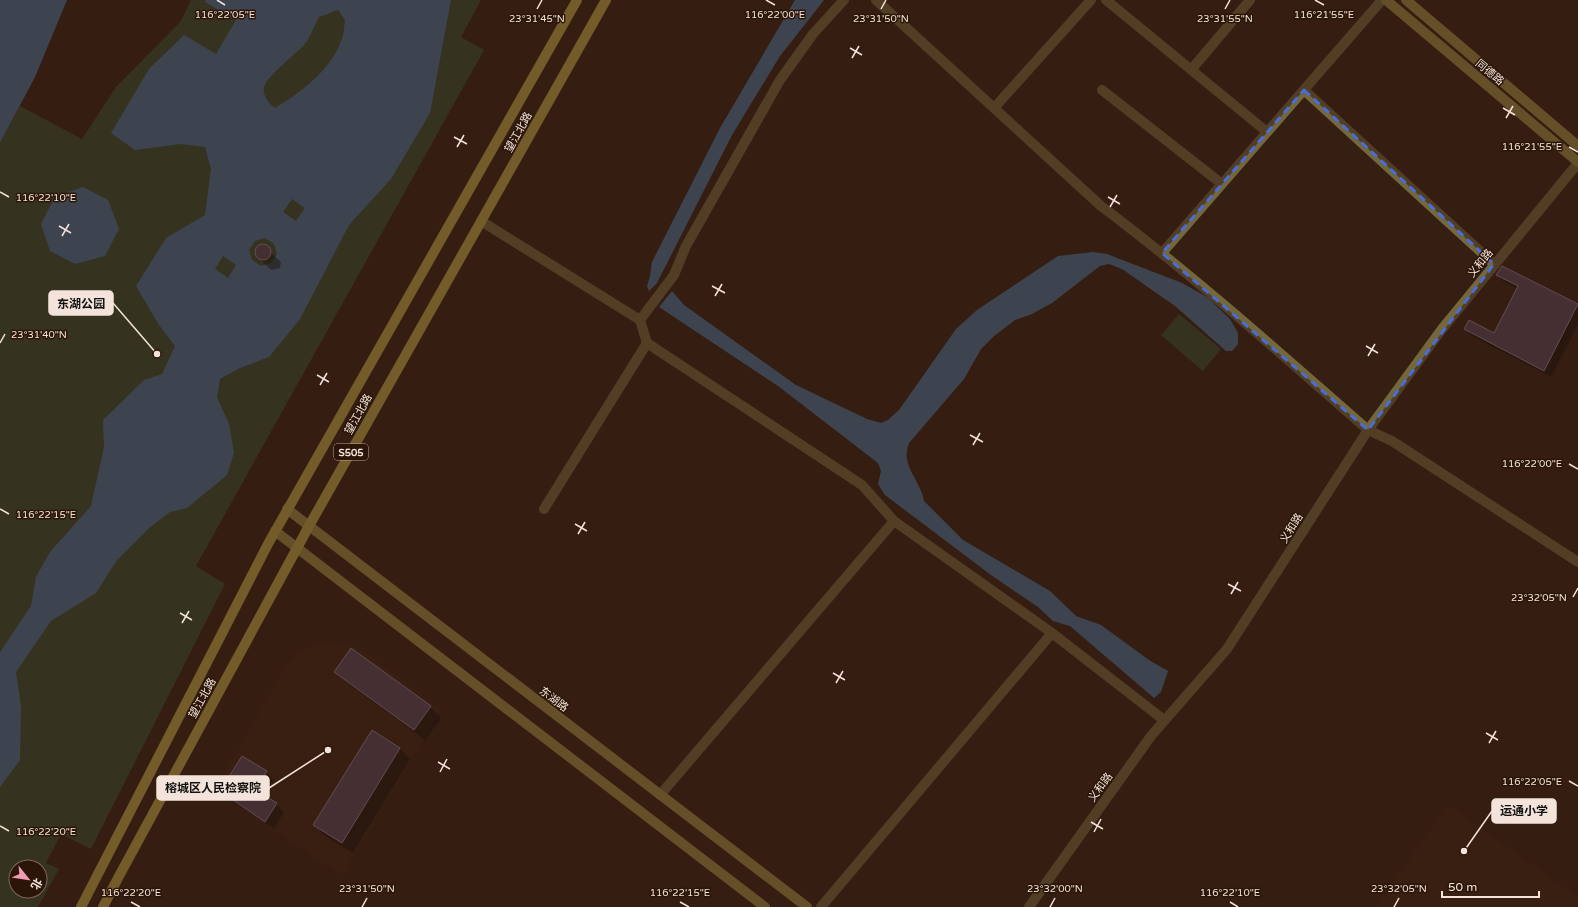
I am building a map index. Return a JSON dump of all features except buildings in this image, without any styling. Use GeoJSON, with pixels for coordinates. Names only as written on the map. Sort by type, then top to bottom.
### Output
{"type":"FeatureCollection","features":[{"type":"Feature","properties":{"kind":"main road","name":"望江北路"},"geometry":{"type":"LineString","coordinates":[[81,907],[97,873],[287,509],[577,0]]}},
{"type":"Feature","properties":{"kind":"main road","name":"望江北路"},"geometry":{"type":"LineString","coordinates":[[103,907],[309,526],[606,0]]}},
{"type":"Feature","properties":{"kind":"main road","name":"同德路"},"geometry":{"type":"LineString","coordinates":[[1386,0],[1578,163]]}},
{"type":"Feature","properties":{"kind":"main road","name":"同德路"},"geometry":{"type":"LineString","coordinates":[[1406,0],[1578,146]]}},
{"type":"Feature","properties":{"kind":"main road","name":"东湖路"},"geometry":{"type":"LineString","coordinates":[[287,509],[807,907]]}},
{"type":"Feature","properties":{"kind":"main road"},"geometry":{"type":"LineString","coordinates":[[275,531],[766,907]]}},
{"type":"Feature","properties":{"kind":"street"},"geometry":{"type":"LineString","coordinates":[[640,320],[674,275],[686,246],[780,80],[809,40],[844,0]]}},
{"type":"Feature","properties":{"kind":"street"},"geometry":{"type":"LineString","coordinates":[[876,0],[1101,206],[1213,295],[1368,430],[1392,441],[1578,562]]}},
{"type":"Feature","properties":{"kind":"street"},"geometry":{"type":"LineString","coordinates":[[994,108],[1091,0]]}},
{"type":"Feature","properties":{"kind":"street"},"geometry":{"type":"LineString","coordinates":[[1106,0],[1267,132]]}},
{"type":"Feature","properties":{"kind":"street"},"geometry":{"type":"LineString","coordinates":[[1191,70],[1250,0]]}},
{"type":"Feature","properties":{"kind":"street"},"geometry":{"type":"LineString","coordinates":[[1162,253],[1382,0]]}},
{"type":"Feature","properties":{"kind":"street"},"geometry":{"type":"LineString","coordinates":[[1102,90],[1222,184]]}},
{"type":"Feature","properties":{"kind":"street"},"geometry":{"type":"LineString","coordinates":[[1304,90],[1494,264]]}},
{"type":"Feature","properties":{"kind":"street","name":"义和路"},"geometry":{"type":"LineString","coordinates":[[1029,907],[1164,720],[1210,670],[1243,627],[1368,430],[1442,329],[1578,163]]}},
{"type":"Feature","properties":{"kind":"street"},"geometry":{"type":"LineString","coordinates":[[481,221],[640,320],[647,343],[862,485],[894,521],[1052,633],[1164,720]]}},
{"type":"Feature","properties":{"kind":"street"},"geometry":{"type":"LineString","coordinates":[[544,509],[647,343]]}},
{"type":"Feature","properties":{"kind":"street"},"geometry":{"type":"LineString","coordinates":[[660,795],[894,521]]}},
{"type":"Feature","properties":{"kind":"street"},"geometry":{"type":"LineString","coordinates":[[821,907],[1052,633]]}},
{"type":"Feature","properties":{"kind":"highlighted area"},"geometry":{"type":"Polygon","coordinates":[[[1304,90],[1494,264],[1368,430],[1162,253],[1304,90]]]}},
{"type":"Feature","properties":{"kind":"shaded area"},"geometry":{"type":"Polygon","coordinates":[[[326,642],[356,646],[442,709],[342,875],[215,791],[286,665],[299,652],[326,642]]]}},
{"type":"Feature","properties":{"kind":"shaded area"},"geometry":{"type":"Polygon","coordinates":[[[1448,805],[1578,897],[1578,907],[1376,907],[1448,805]]]}},
{"type":"Feature","properties":{"kind":"green space"},"geometry":{"type":"Polygon","coordinates":[[[191,0],[481,0],[461,37],[484,50],[196,566],[225,584],[91,849],[61,834],[48,859],[8,859],[8,899],[42,899],[38,907],[0,907],[0,143],[20,106],[82,139],[116,87],[181,21],[191,0]]]}},
{"type":"Feature","properties":{"kind":"green space"},"geometry":{"type":"Polygon","coordinates":[[[1179,314],[1221,349],[1203,371],[1161,335],[1179,314]]]}},
{"type":"Feature","properties":{"kind":"green space"},"geometry":{"type":"Polygon","coordinates":[[[48,864],[59,869],[48,889],[48,864]]]}},
{"type":"Feature","properties":{"kind":"water"},"geometry":{"type":"Polygon","coordinates":[[[0,0],[67,0],[35,77],[0,143],[0,0]]]}},
{"type":"Feature","properties":{"kind":"water"},"geometry":{"type":"Polygon","coordinates":[[[206,0],[451,0],[430,113],[391,179],[349,225],[300,319],[269,357],[240,368],[220,379],[217,397],[229,424],[234,453],[227,475],[187,508],[170,512],[149,528],[117,560],[96,593],[51,621],[16,672],[21,706],[20,760],[0,787],[0,652],[31,606],[36,577],[50,552],[91,506],[104,447],[103,420],[144,380],[162,374],[175,346],[159,325],[136,286],[166,238],[205,215],[211,169],[205,147],[181,144],[135,150],[111,133],[149,69],[184,35],[216,54],[236,20],[205,2],[206,0]],[[338,10],[319,17],[304,45],[266,82],[264,93],[266,99],[275,108],[314,80],[330,62],[336,52],[343,36],[345,20],[338,10]],[[292,199],[283,212],[296,221],[305,208],[292,199]],[[265,238],[255,241],[249,250],[252,260],[261,266],[271,263],[277,254],[274,244],[265,238]],[[223,256],[215,269],[228,278],[236,265],[223,256]]]}},
{"type":"Feature","properties":{"kind":"water"},"geometry":{"type":"Polygon","coordinates":[[[795,0],[824,0],[780,56],[732,135],[657,283],[649,291],[647,286],[652,262],[720,128],[795,0]]]}},
{"type":"Feature","properties":{"kind":"water"},"geometry":{"type":"Polygon","coordinates":[[[83,187],[108,200],[119,229],[105,256],[75,264],[50,251],[41,224],[55,197],[83,187]]]}},
{"type":"Feature","properties":{"kind":"water"},"geometry":{"type":"Polygon","coordinates":[[[1093,252],[1107,254],[1182,283],[1207,297],[1230,319],[1238,333],[1238,344],[1232,351],[1226,351],[1175,306],[1122,269],[1109,264],[1100,266],[1052,303],[1032,314],[1015,320],[994,336],[981,349],[964,379],[909,443],[907,459],[924,501],[963,540],[1050,591],[1076,616],[1101,625],[1149,660],[1168,671],[1161,692],[1154,698],[1070,626],[1053,621],[1038,607],[991,575],[885,495],[878,484],[881,471],[878,463],[778,386],[659,307],[672,291],[684,305],[796,385],[867,419],[881,423],[888,420],[899,410],[956,329],[977,310],[1058,256],[1093,252]]]}},
{"type":"Feature","properties":{"kind":"place","name":"东湖公园"},"geometry":{"type":"Point","coordinates":[157,354]}},
{"type":"Feature","properties":{"kind":"place","name":"榕城区人民检察院"},"geometry":{"type":"Point","coordinates":[328,750]}},
{"type":"Feature","properties":{"kind":"place","name":"运通小学"},"geometry":{"type":"Point","coordinates":[1464,851]}}]}
